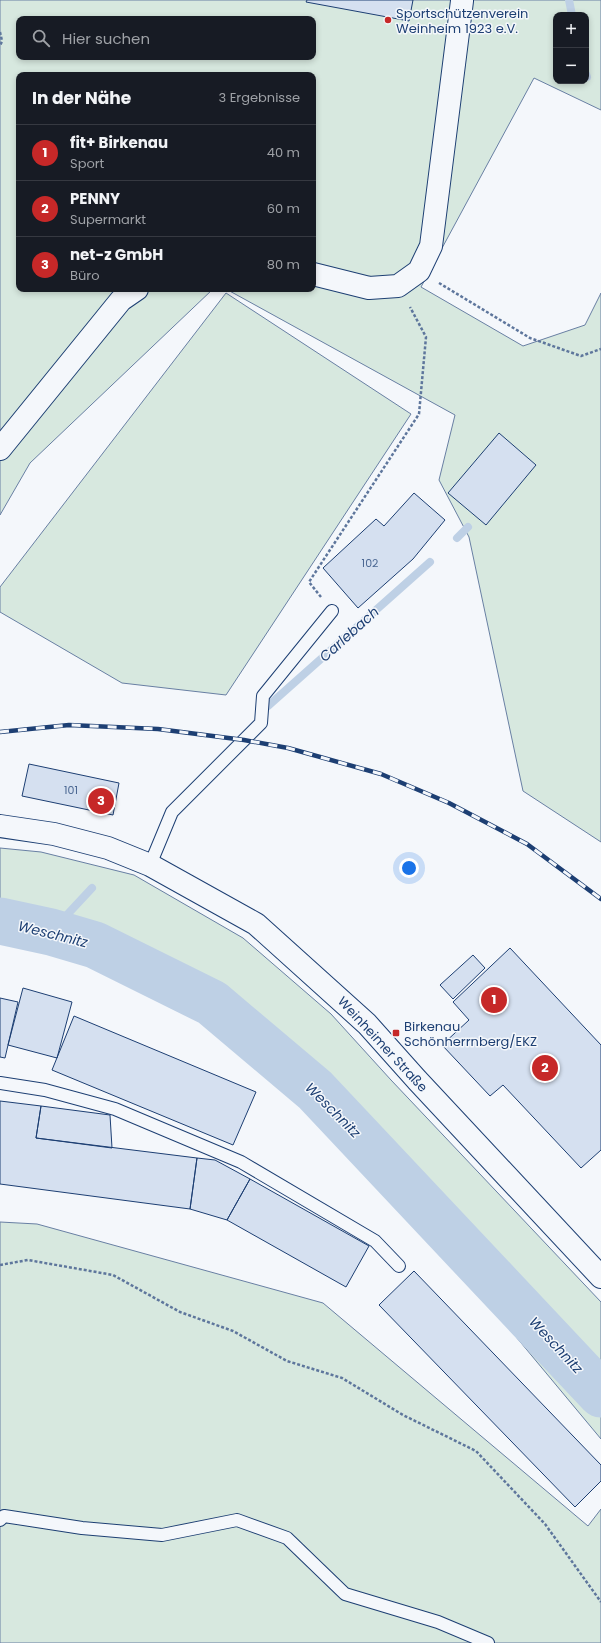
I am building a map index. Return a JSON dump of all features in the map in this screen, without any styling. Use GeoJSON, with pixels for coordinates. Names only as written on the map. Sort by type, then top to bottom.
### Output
{"type":"FeatureCollection","features":[{"type":"Feature","properties":{"kind":"main road"},"geometry":{"type":"LineString","coordinates":[[316,275],[369,288],[398,286],[419,271],[431,246],[462,1]]}},
{"type":"Feature","properties":{"kind":"main road"},"geometry":{"type":"LineString","coordinates":[[0,449],[121,300],[133,292]]}},
{"type":"Feature","properties":{"kind":"main road","name":"Weinheimer Straße"},"geometry":{"type":"LineString","coordinates":[[0,826],[54,834],[108,848],[150,865],[256,924],[367,1024],[417,1080],[601,1277]]}},
{"type":"Feature","properties":{"kind":"lane"},"geometry":{"type":"LineString","coordinates":[[150,865],[172,812],[261,723],[262,696],[332,611]]}},
{"type":"Feature","properties":{"kind":"lane"},"geometry":{"type":"LineString","coordinates":[[0,1083],[45,1090],[115,1109],[241,1162],[375,1241],[398,1266]]}},
{"type":"Feature","properties":{"kind":"lane"},"geometry":{"type":"LineString","coordinates":[[0,1520],[4,1516],[82,1528],[162,1535],[237,1520],[287,1538],[345,1594],[438,1622],[488,1643]]}},
{"type":"Feature","properties":{"kind":"path"},"geometry":{"type":"LineString","coordinates":[[0,32],[2,40],[0,46]]}},
{"type":"Feature","properties":{"kind":"path"},"geometry":{"type":"LineString","coordinates":[[419,271],[530,338],[581,356],[601,349]]}},
{"type":"Feature","properties":{"kind":"path"},"geometry":{"type":"LineString","coordinates":[[332,611],[309,582],[419,414],[426,337],[398,286]]}},
{"type":"Feature","properties":{"kind":"path"},"geometry":{"type":"LineString","coordinates":[[0,1265],[28,1260],[113,1275],[180,1312],[233,1331],[287,1361],[342,1378],[403,1415],[476,1451],[546,1524],[601,1602]]}},
{"type":"Feature","properties":{"kind":"shaded area"},"geometry":{"type":"Polygon","coordinates":[[[0,0],[601,0],[601,110],[534,78],[421,287],[523,346],[585,325],[601,293],[601,842],[523,791],[469,537],[439,480],[455,415],[231,292],[316,292],[316,72],[16,72],[16,292],[210,292],[30,463],[0,515],[0,0]]]}},
{"type":"Feature","properties":{"kind":"shaded area"},"geometry":{"type":"Polygon","coordinates":[[[226,293],[411,414],[226,695],[122,683],[0,612],[0,587],[226,293]]]}},
{"type":"Feature","properties":{"kind":"shaded area"},"geometry":{"type":"Polygon","coordinates":[[[0,848],[41,852],[134,875],[243,938],[331,1014],[391,1080],[601,1302],[601,1439],[309,1088],[184,988],[80,927],[0,903],[0,848]]]}},
{"type":"Feature","properties":{"kind":"shaded area"},"geometry":{"type":"Polygon","coordinates":[[[0,1222],[37,1224],[323,1303],[588,1526],[601,1509],[601,1643],[0,1643],[0,1222]]]}},
{"type":"Feature","properties":{"kind":"building"},"geometry":{"type":"Polygon","coordinates":[[[307,0],[413,0],[409,21],[306,2],[307,0]]]}},
{"type":"Feature","properties":{"kind":"building"},"geometry":{"type":"Polygon","coordinates":[[[499,433],[536,465],[486,525],[448,493],[499,433]]]}},
{"type":"Feature","properties":{"kind":"building"},"geometry":{"type":"Polygon","coordinates":[[[414,493],[445,520],[413,559],[358,608],[323,568],[376,519],[384,526],[414,493]]]}},
{"type":"Feature","properties":{"kind":"building"},"geometry":{"type":"Polygon","coordinates":[[[29,764],[119,783],[113,815],[22,796],[29,764]]]}},
{"type":"Feature","properties":{"kind":"building"},"geometry":{"type":"Polygon","coordinates":[[[510,948],[601,1045],[601,1150],[581,1168],[503,1085],[490,1096],[442,1045],[469,1020],[453,1002],[510,948]]]}},
{"type":"Feature","properties":{"kind":"building"},"geometry":{"type":"Polygon","coordinates":[[[473,955],[485,968],[453,999],[440,985],[473,955]]]}},
{"type":"Feature","properties":{"kind":"building"},"geometry":{"type":"Polygon","coordinates":[[[23,988],[72,1002],[57,1058],[8,1045],[23,988]]]}},
{"type":"Feature","properties":{"kind":"building"},"geometry":{"type":"Polygon","coordinates":[[[0,998],[18,1002],[5,1058],[0,1057],[0,998]]]}},
{"type":"Feature","properties":{"kind":"building"},"geometry":{"type":"Polygon","coordinates":[[[74,1016],[256,1092],[233,1145],[52,1070],[74,1016]]]}},
{"type":"Feature","properties":{"kind":"building"},"geometry":{"type":"Polygon","coordinates":[[[0,1101],[41,1106],[36,1138],[197,1158],[190,1209],[0,1184],[0,1101]]]}},
{"type":"Feature","properties":{"kind":"building"},"geometry":{"type":"Polygon","coordinates":[[[41,1106],[110,1115],[112,1148],[36,1138],[41,1106]]]}},
{"type":"Feature","properties":{"kind":"building"},"geometry":{"type":"Polygon","coordinates":[[[197,1158],[215,1160],[250,1179],[227,1220],[190,1209],[197,1158]]]}},
{"type":"Feature","properties":{"kind":"building"},"geometry":{"type":"Polygon","coordinates":[[[250,1179],[369,1246],[346,1287],[227,1220],[250,1179]]]}},
{"type":"Feature","properties":{"kind":"building"},"geometry":{"type":"Polygon","coordinates":[[[414,1271],[601,1465],[601,1481],[575,1507],[379,1305],[414,1271]]]}},
{"type":"Feature","properties":{"kind":"waterway","name":"Carlebach"},"geometry":{"type":"LineString","coordinates":[[569,0],[571,12]]}},
{"type":"Feature","properties":{"kind":"waterway","name":"Carlebach"},"geometry":{"type":"LineString","coordinates":[[457,538],[468,527]]}},
{"type":"Feature","properties":{"kind":"waterway","name":"Carlebach"},"geometry":{"type":"LineString","coordinates":[[268,706],[430,562]]}},
{"type":"Feature","properties":{"kind":"waterway","name":"Carlebach"},"geometry":{"type":"LineString","coordinates":[[51,932],[92,888]]}},
{"type":"Feature","properties":{"kind":"waterway","name":"Weschnitz"},"geometry":{"type":"LineString","coordinates":[[0,921],[51,932],[95,945],[212,1003],[315,1090],[601,1394]]}},
{"type":"Feature","properties":{"kind":"railway"},"geometry":{"type":"LineString","coordinates":[[0,732],[69,725],[158,729],[244,740],[288,748],[381,774],[449,803],[527,844],[601,899]]}},
{"type":"Feature","properties":{"kind":"place","name":"Sportschützenverein Weinheim 1923 e.V."},"geometry":{"type":"Point","coordinates":[388,20]}},
{"type":"Feature","properties":{"kind":"place","name":"net-z GmbH"},"geometry":{"type":"Point","coordinates":[101,801]}},
{"type":"Feature","properties":{"kind":"place","name":"fit+ Birkenau"},"geometry":{"type":"Point","coordinates":[494,1000]}},
{"type":"Feature","properties":{"kind":"place","name":"Birkenau Schönherrnberg/EKZ"},"geometry":{"type":"Point","coordinates":[396,1033]}},
{"type":"Feature","properties":{"kind":"place","name":"PENNY"},"geometry":{"type":"Point","coordinates":[545,1068]}}]}
